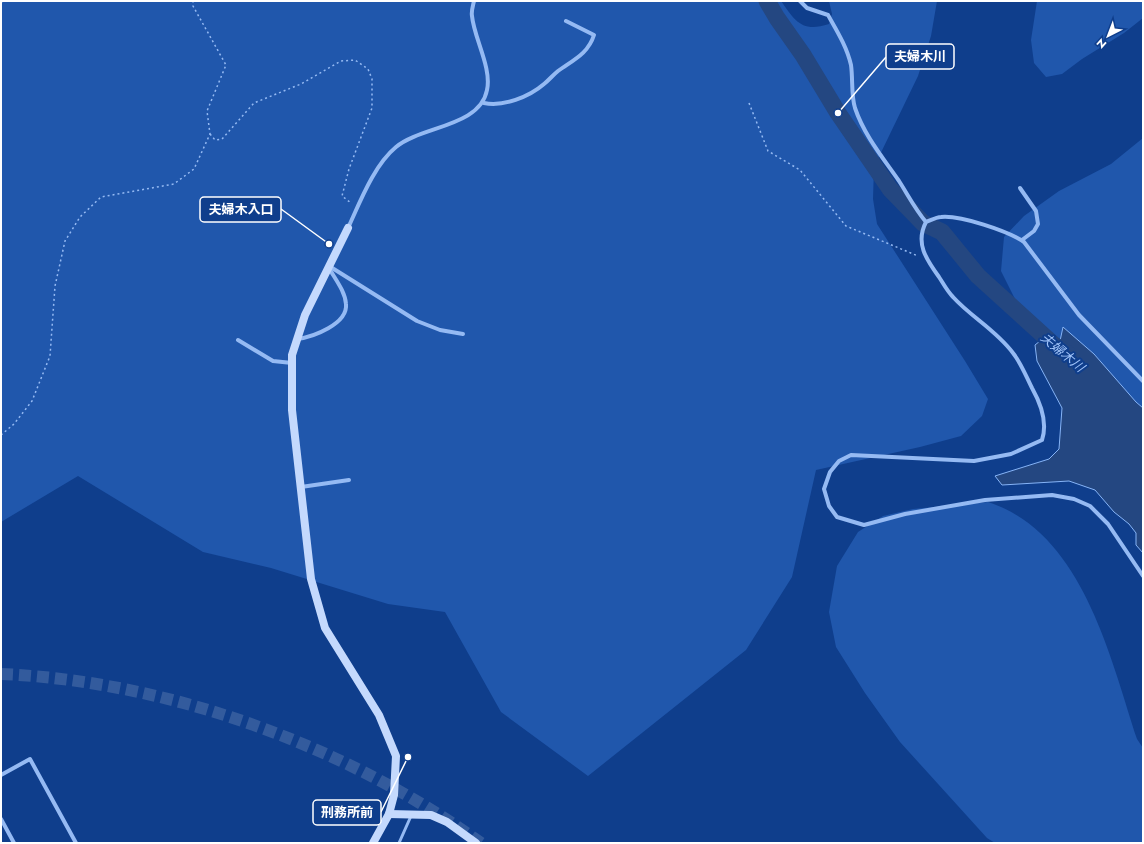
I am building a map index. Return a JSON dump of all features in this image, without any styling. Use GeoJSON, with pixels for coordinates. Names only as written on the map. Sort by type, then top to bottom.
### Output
{"type":"FeatureCollection","features":[{"type":"Feature","properties":{"kind":"street"},"geometry":{"type":"LineString","coordinates":[[373,843],[389,814],[394,795],[396,756],[379,715],[325,628],[311,579],[292,410],[292,355],[305,315],[373,175],[395,147],[414,136],[438,129],[463,118],[484,103],[488,88],[485,65],[472,16],[474,1]]}},
{"type":"Feature","properties":{"kind":"street"},"geometry":{"type":"LineString","coordinates":[[800,1],[807,8],[828,15],[844,43],[851,65],[855,107],[860,120],[878,152],[926,222]]}},
{"type":"Feature","properties":{"kind":"street"},"geometry":{"type":"LineString","coordinates":[[484,103],[494,105],[519,98],[543,85],[558,71],[585,53],[594,35],[566,21]]}},
{"type":"Feature","properties":{"kind":"street"},"geometry":{"type":"LineString","coordinates":[[1020,188],[1036,211],[1038,224],[1034,231],[1022,240]]}},
{"type":"Feature","properties":{"kind":"street"},"geometry":{"type":"LineString","coordinates":[[1143,381],[1079,315],[1022,240],[1012,234],[961,220],[941,217],[926,222],[922,230],[921,243],[926,259],[952,297],[996,334],[1013,354],[1038,399],[1044,418],[1045,431],[1042,440],[1011,454],[974,461],[851,455],[839,461],[830,472],[824,489],[829,506],[837,517],[864,525],[905,514],[985,500],[1052,495],[1074,499],[1090,506],[1108,524],[1143,576]]}},
{"type":"Feature","properties":{"kind":"street"},"geometry":{"type":"LineString","coordinates":[[329,267],[418,321],[440,330],[464,334]]}},
{"type":"Feature","properties":{"kind":"street"},"geometry":{"type":"LineString","coordinates":[[297,339],[308,337],[331,327],[342,317],[346,305],[343,292],[329,267]]}},
{"type":"Feature","properties":{"kind":"street"},"geometry":{"type":"LineString","coordinates":[[238,340],[273,361],[292,363]]}},
{"type":"Feature","properties":{"kind":"street"},"geometry":{"type":"LineString","coordinates":[[301,487],[349,480]]}},
{"type":"Feature","properties":{"kind":"street"},"geometry":{"type":"LineString","coordinates":[[1,775],[30,759],[76,843]]}},
{"type":"Feature","properties":{"kind":"street"},"geometry":{"type":"LineString","coordinates":[[389,814],[431,815],[447,822],[476,843]]}},
{"type":"Feature","properties":{"kind":"street"},"geometry":{"type":"LineString","coordinates":[[1,819],[14,843]]}},
{"type":"Feature","properties":{"kind":"lane"},"geometry":{"type":"LineString","coordinates":[[399,843],[411,815]]}},
{"type":"Feature","properties":{"kind":"path"},"geometry":{"type":"LineString","coordinates":[[1,435],[14,424],[32,401],[50,356],[55,286],[65,241],[80,217],[101,197],[174,184],[194,169],[210,134],[207,111],[226,65],[192,6],[192,1]]}},
{"type":"Feature","properties":{"kind":"path"},"geometry":{"type":"LineString","coordinates":[[210,134],[215,140],[222,139],[254,103],[300,84],[341,61],[355,60],[368,69],[372,79],[372,108],[349,169],[342,196],[357,208]]}},
{"type":"Feature","properties":{"kind":"path"},"geometry":{"type":"LineString","coordinates":[[749,103],[768,151],[800,170],[846,226],[926,259]]}},
{"type":"Feature","properties":{"kind":"shaded area"},"geometry":{"type":"Polygon","coordinates":[[[1,1],[781,1],[795,19],[806,26],[812,27],[829,24],[832,14],[829,1],[937,1],[931,36],[918,76],[874,167],[873,199],[877,224],[988,399],[982,416],[961,436],[920,447],[816,470],[792,577],[746,650],[588,776],[501,712],[445,612],[388,604],[271,568],[203,552],[78,476],[1,522],[1,1]]]}},
{"type":"Feature","properties":{"kind":"shaded area"},"geometry":{"type":"Polygon","coordinates":[[[1037,1],[1143,1],[1143,18],[1124,33],[1082,59],[1062,74],[1046,77],[1034,63],[1031,40],[1037,1]]]}},
{"type":"Feature","properties":{"kind":"shaded area"},"geometry":{"type":"Polygon","coordinates":[[[1143,138],[1143,441],[1045,345],[1015,299],[1001,271],[1004,237],[1024,216],[1059,191],[1111,164],[1143,138]]]}},
{"type":"Feature","properties":{"kind":"shaded area"},"geometry":{"type":"Polygon","coordinates":[[[988,502],[1020,517],[1047,540],[1069,568],[1088,601],[1103,635],[1116,671],[1137,739],[1143,748],[1143,843],[995,843],[987,838],[900,742],[865,693],[836,647],[829,612],[837,566],[858,532],[883,516],[913,509],[988,502]]]}},
{"type":"Feature","properties":{"kind":"water"},"geometry":{"type":"Polygon","coordinates":[[[1063,327],[1094,354],[1143,408],[1143,553],[1136,545],[1136,533],[1129,524],[1114,512],[1095,490],[1069,481],[1002,485],[995,476],[1049,459],[1059,449],[1062,408],[1037,361],[1035,345],[1040,341],[1060,341],[1063,327]]]}},
{"type":"Feature","properties":{"kind":"waterway","name":"夫婦木川"},"geometry":{"type":"LineString","coordinates":[[767,1],[803,55],[838,113],[890,189],[923,223],[942,232],[978,276],[1054,345],[1068,354]]}},
{"type":"Feature","properties":{"kind":"tunnel"},"geometry":{"type":"LineString","coordinates":[[1,674],[64,679],[127,690],[191,705],[253,725],[314,749],[373,777],[428,808],[481,843]]}},
{"type":"Feature","properties":{"kind":"place","name":"夫婦木川"},"geometry":{"type":"Point","coordinates":[838,113]}},
{"type":"Feature","properties":{"kind":"place","name":"夫婦木入口"},"geometry":{"type":"Point","coordinates":[329,244]}},
{"type":"Feature","properties":{"kind":"place","name":"刑務所前"},"geometry":{"type":"Point","coordinates":[408,757]}}]}
